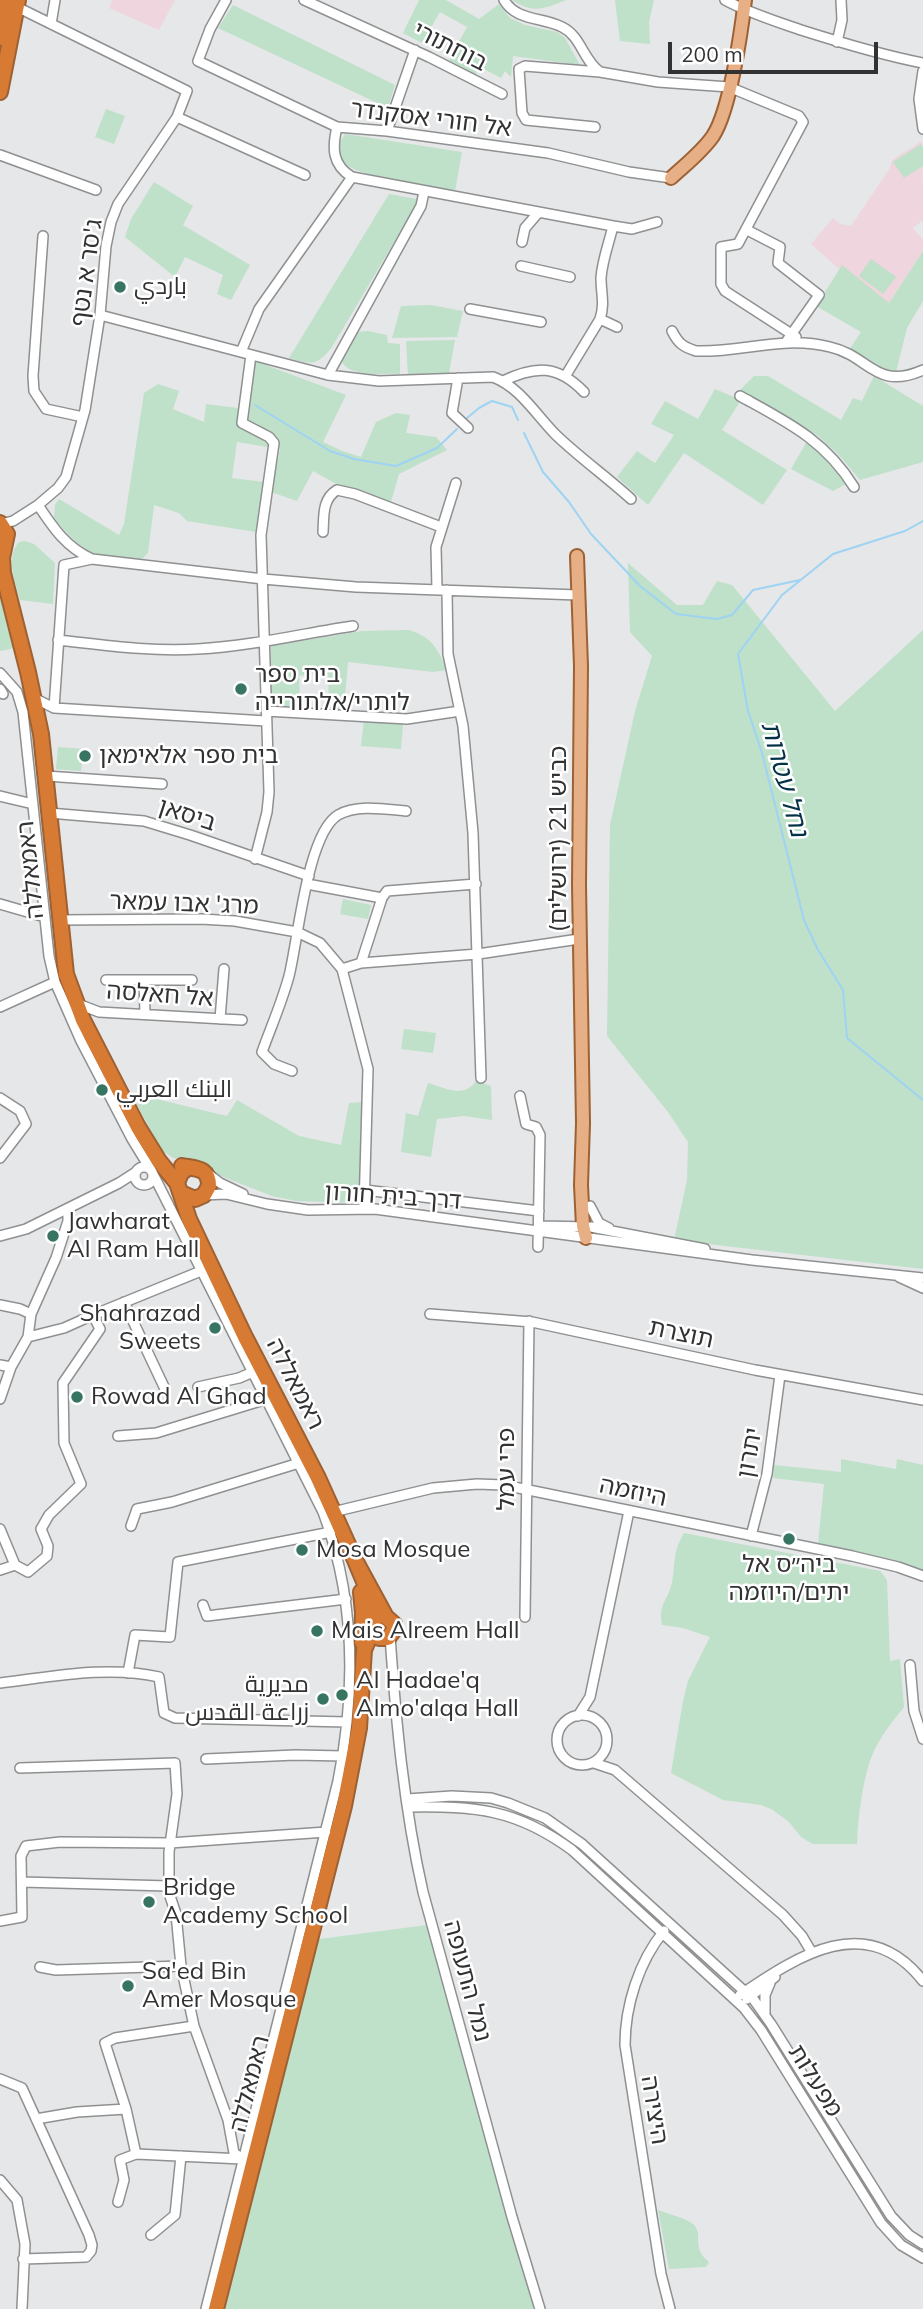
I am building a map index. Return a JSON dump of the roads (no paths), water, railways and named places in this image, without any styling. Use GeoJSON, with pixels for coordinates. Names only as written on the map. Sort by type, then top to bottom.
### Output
{"type":"FeatureCollection","features":[{"type":"Feature","properties":{"kind":"highway"},"geometry":{"type":"LineString","coordinates":[[0,38],[2,15],[14,2]]}},
{"type":"Feature","properties":{"kind":"highway"},"geometry":{"type":"LineString","coordinates":[[0,92],[14,2]]}},
{"type":"Feature","properties":{"kind":"highway"},"geometry":{"type":"LineString","coordinates":[[1,523],[5,528],[4,546]]}},
{"type":"Feature","properties":{"kind":"highway","name":"ראמאללה"},"geometry":{"type":"LineString","coordinates":[[4,546],[1,571],[34,698],[46,776],[52,918],[76,1003],[103,1061],[149,1147],[179,1188],[194,1230],[355,1560],[380,1630],[366,1647],[359,1728],[344,1806],[216,2309]]}},
{"type":"Feature","properties":{"kind":"highway"},"geometry":{"type":"LineString","coordinates":[[149,1147],[164,1159],[198,1167],[204,1171],[209,1181],[207,1191],[193,1213],[194,1230]]}},
{"type":"Feature","properties":{"kind":"highway"},"geometry":{"type":"LineString","coordinates":[[189,1167],[181,1173],[179,1188],[190,1198],[202,1196]]}},
{"type":"Feature","properties":{"kind":"highway"},"geometry":{"type":"LineString","coordinates":[[355,1560],[363,1613],[363,1664]]}},
{"type":"Feature","properties":{"kind":"main road"},"geometry":{"type":"LineString","coordinates":[[671,178],[705,146],[722,120],[744,5]]}},
{"type":"Feature","properties":{"kind":"main road","name":"כביש 21 (ירושלים)"},"geometry":{"type":"LineString","coordinates":[[577,556],[581,666],[579,939],[586,1230]]}},
{"type":"Feature","properties":{"kind":"street"},"geometry":{"type":"LineString","coordinates":[[51,24],[55,0]]}},
{"type":"Feature","properties":{"kind":"street","name":"אל חורי אסקנדר"},"geometry":{"type":"LineString","coordinates":[[226,0],[210,29],[198,61],[337,127],[387,131],[548,153],[629,172],[671,178]]}},
{"type":"Feature","properties":{"kind":"street","name":"בוחתורי"},"geometry":{"type":"LineString","coordinates":[[304,0],[415,50],[502,94]]}},
{"type":"Feature","properties":{"kind":"street"},"geometry":{"type":"LineString","coordinates":[[504,0],[513,11],[525,17],[564,28],[572,33],[592,65],[600,72]]}},
{"type":"Feature","properties":{"kind":"street"},"geometry":{"type":"LineString","coordinates":[[725,0],[837,42],[884,56],[923,62]]}},
{"type":"Feature","properties":{"kind":"street"},"geometry":{"type":"LineString","coordinates":[[837,42],[842,20],[841,0]]}},
{"type":"Feature","properties":{"kind":"street","name":"ג'סר א נטף"},"geometry":{"type":"LineString","coordinates":[[1,523],[17,518],[38,505],[58,488],[66,477],[83,417],[100,315],[106,246],[111,222],[118,204],[177,117],[187,91],[51,24],[14,2]]}},
{"type":"Feature","properties":{"kind":"street"},"geometry":{"type":"LineString","coordinates":[[387,131],[415,50]]}},
{"type":"Feature","properties":{"kind":"street"},"geometry":{"type":"LineString","coordinates":[[595,127],[526,120],[522,113],[519,69],[525,66],[600,72],[658,82],[729,87],[792,112],[803,122],[738,244],[721,247],[721,284],[725,291],[802,343]]}},
{"type":"Feature","properties":{"kind":"street"},"geometry":{"type":"LineString","coordinates":[[923,71],[919,99],[923,130]]}},
{"type":"Feature","properties":{"kind":"street"},"geometry":{"type":"LineString","coordinates":[[177,117],[304,175]]}},
{"type":"Feature","properties":{"kind":"street"},"geometry":{"type":"LineString","coordinates":[[337,127],[334,141],[335,159],[352,177],[632,229],[657,222]]}},
{"type":"Feature","properties":{"kind":"street"},"geometry":{"type":"LineString","coordinates":[[0,155],[96,190]]}},
{"type":"Feature","properties":{"kind":"street"},"geometry":{"type":"LineString","coordinates":[[255,859],[267,813],[269,792],[261,535],[274,443],[269,437],[242,423],[246,354],[258,309],[352,177]]}},
{"type":"Feature","properties":{"kind":"street"},"geometry":{"type":"LineString","coordinates":[[328,375],[421,206],[424,192]]}},
{"type":"Feature","properties":{"kind":"street"},"geometry":{"type":"LineString","coordinates":[[522,242],[525,228],[538,213]]}},
{"type":"Feature","properties":{"kind":"street"},"geometry":{"type":"LineString","coordinates":[[566,375],[600,319],[604,306],[601,279],[603,264],[613,226]]}},
{"type":"Feature","properties":{"kind":"street"},"geometry":{"type":"LineString","coordinates":[[747,227],[749,231],[780,247],[778,263],[819,295],[786,342]]}},
{"type":"Feature","properties":{"kind":"street"},"geometry":{"type":"LineString","coordinates":[[43,236],[34,391],[46,409],[83,417]]}},
{"type":"Feature","properties":{"kind":"street"},"geometry":{"type":"LineString","coordinates":[[521,266],[570,277]]}},
{"type":"Feature","properties":{"kind":"street"},"geometry":{"type":"LineString","coordinates":[[470,309],[541,322]]}},
{"type":"Feature","properties":{"kind":"street"},"geometry":{"type":"LineString","coordinates":[[100,315],[328,375],[379,381],[493,377],[516,391],[557,435],[631,499]]}},
{"type":"Feature","properties":{"kind":"street"},"geometry":{"type":"LineString","coordinates":[[600,319],[617,327]]}},
{"type":"Feature","properties":{"kind":"street"},"geometry":{"type":"LineString","coordinates":[[672,331],[677,342],[696,351],[786,342],[802,343],[842,351],[891,378],[909,376],[923,370]]}},
{"type":"Feature","properties":{"kind":"street"},"geometry":{"type":"LineString","coordinates":[[909,376],[923,362]]}},
{"type":"Feature","properties":{"kind":"street"},"geometry":{"type":"LineString","coordinates":[[503,381],[530,370],[556,372],[566,375],[584,392]]}},
{"type":"Feature","properties":{"kind":"street"},"geometry":{"type":"LineString","coordinates":[[458,378],[452,413],[468,428]]}},
{"type":"Feature","properties":{"kind":"street"},"geometry":{"type":"LineString","coordinates":[[740,396],[786,422],[825,449],[854,487]]}},
{"type":"Feature","properties":{"kind":"street"},"geometry":{"type":"LineString","coordinates":[[456,483],[436,547],[448,654],[460,711],[474,833],[481,1078]]}},
{"type":"Feature","properties":{"kind":"street"},"geometry":{"type":"LineString","coordinates":[[323,532],[325,502],[330,494],[337,490],[355,494],[441,527]]}},
{"type":"Feature","properties":{"kind":"street"},"geometry":{"type":"LineString","coordinates":[[38,505],[62,540],[80,554],[92,559],[356,587],[578,594]]}},
{"type":"Feature","properties":{"kind":"street"},"geometry":{"type":"LineString","coordinates":[[4,546],[10,527],[17,518]]}},
{"type":"Feature","properties":{"kind":"street"},"geometry":{"type":"LineString","coordinates":[[54,708],[64,565],[92,559]]}},
{"type":"Feature","properties":{"kind":"street"},"geometry":{"type":"LineString","coordinates":[[58,640],[163,650],[198,649],[353,626]]}},
{"type":"Feature","properties":{"kind":"street"},"geometry":{"type":"LineString","coordinates":[[0,673],[17,692],[23,712],[33,804],[52,918],[48,956],[55,982],[81,1041],[151,1171],[299,1463],[331,1532],[340,1563],[345,1600],[351,1655],[343,1756],[206,2309]]}},
{"type":"Feature","properties":{"kind":"street"},"geometry":{"type":"LineString","coordinates":[[34,698],[54,708],[266,716],[407,719],[460,711]]}},
{"type":"Feature","properties":{"kind":"street"},"geometry":{"type":"LineString","coordinates":[[46,776],[162,784]]}},
{"type":"Feature","properties":{"kind":"street"},"geometry":{"type":"LineString","coordinates":[[0,796],[33,804]]}},
{"type":"Feature","properties":{"kind":"street"},"geometry":{"type":"LineString","coordinates":[[292,1071],[274,1064],[262,1052],[289,976],[308,880],[319,843],[328,824],[337,816],[361,809],[406,811]]}},
{"type":"Feature","properties":{"kind":"street","name":"ביסאן"},"geometry":{"type":"LineString","coordinates":[[49,813],[144,821],[190,835],[308,880],[382,898]]}},
{"type":"Feature","properties":{"kind":"street"},"geometry":{"type":"LineString","coordinates":[[361,963],[382,898],[387,891],[476,884]]}},
{"type":"Feature","properties":{"kind":"street","name":"מרג' אבו עמאר"},"geometry":{"type":"LineString","coordinates":[[0,904],[52,918],[246,922],[297,932],[320,943],[342,969],[368,1069],[364,1209]]}},
{"type":"Feature","properties":{"kind":"street"},"geometry":{"type":"LineString","coordinates":[[342,969],[361,963],[478,954],[579,939]]}},
{"type":"Feature","properties":{"kind":"street"},"geometry":{"type":"LineString","coordinates":[[220,1019],[224,969]]}},
{"type":"Feature","properties":{"kind":"street"},"geometry":{"type":"LineString","coordinates":[[106,980],[192,980]]}},
{"type":"Feature","properties":{"kind":"street"},"geometry":{"type":"LineString","coordinates":[[144,980],[145,1014]]}},
{"type":"Feature","properties":{"kind":"street"},"geometry":{"type":"LineString","coordinates":[[0,1007],[55,982]]}},
{"type":"Feature","properties":{"kind":"street","name":"אל חאלסה"},"geometry":{"type":"LineString","coordinates":[[76,1003],[99,1012],[242,1020]]}},
{"type":"Feature","properties":{"kind":"street"},"geometry":{"type":"LineString","coordinates":[[520,1096],[526,1124],[536,1127],[540,1135],[538,1247]]}},
{"type":"Feature","properties":{"kind":"street"},"geometry":{"type":"LineString","coordinates":[[0,1098],[20,1111],[26,1124],[0,1158]]}},
{"type":"Feature","properties":{"kind":"street"},"geometry":{"type":"LineString","coordinates":[[132,1139],[136,1178],[171,1211]]}},
{"type":"Feature","properties":{"kind":"street"},"geometry":{"type":"LineString","coordinates":[[0,1236],[26,1229],[68,1209],[120,1183],[143,1167],[151,1171]]}},
{"type":"Feature","properties":{"kind":"street"},"geometry":{"type":"LineString","coordinates":[[97,1194],[152,1180],[151,1171]]}},
{"type":"Feature","properties":{"kind":"street","name":"דרך בית חורון"},"geometry":{"type":"LineString","coordinates":[[204,1171],[219,1183],[268,1204]]}},
{"type":"Feature","properties":{"kind":"street"},"geometry":{"type":"LineString","coordinates":[[365,1190],[540,1211]]}},
{"type":"Feature","properties":{"kind":"street","name":"דרך בית חורון"},"geometry":{"type":"LineString","coordinates":[[202,1196],[226,1194],[308,1210],[364,1209],[516,1227],[613,1231],[752,1260]]}},
{"type":"Feature","properties":{"kind":"street"},"geometry":{"type":"LineString","coordinates":[[566,1226],[586,1204],[599,1223],[613,1231]]}},
{"type":"Feature","properties":{"kind":"street"},"geometry":{"type":"LineString","coordinates":[[0,1399],[11,1367],[28,1336],[31,1314],[57,1258],[68,1221],[68,1209]]}},
{"type":"Feature","properties":{"kind":"street","name":"דרך בית חורון"},"geometry":{"type":"LineString","coordinates":[[539,1229],[566,1226],[752,1260],[923,1278]]}},
{"type":"Feature","properties":{"kind":"street"},"geometry":{"type":"LineString","coordinates":[[28,1336],[64,1328],[201,1271]]}},
{"type":"Feature","properties":{"kind":"street"},"geometry":{"type":"LineString","coordinates":[[895,1275],[923,1288]]}},
{"type":"Feature","properties":{"kind":"street"},"geometry":{"type":"LineString","coordinates":[[124,1302],[165,1389]]}},
{"type":"Feature","properties":{"kind":"street"},"geometry":{"type":"LineString","coordinates":[[0,1305],[20,1308],[31,1314]]}},
{"type":"Feature","properties":{"kind":"street","name":"תוצרת"},"geometry":{"type":"LineString","coordinates":[[430,1314],[528,1321],[780,1375],[923,1400]]}},
{"type":"Feature","properties":{"kind":"street"},"geometry":{"type":"LineString","coordinates":[[0,1529],[15,1565],[27,1572],[47,1556],[48,1546],[41,1529],[48,1515],[81,1484],[64,1443],[64,1383],[100,1329],[93,1315]]}},
{"type":"Feature","properties":{"kind":"street","name":"פרי עמל"},"geometry":{"type":"LineString","coordinates":[[525,1617],[528,1321]]}},
{"type":"Feature","properties":{"kind":"street"},"geometry":{"type":"LineString","coordinates":[[0,1365],[11,1367]]}},
{"type":"Feature","properties":{"kind":"street"},"geometry":{"type":"LineString","coordinates":[[198,1387],[239,1378],[253,1372]]}},
{"type":"Feature","properties":{"kind":"street","name":"יתרון"},"geometry":{"type":"LineString","coordinates":[[751,1536],[767,1474],[780,1375]]}},
{"type":"Feature","properties":{"kind":"street"},"geometry":{"type":"LineString","coordinates":[[118,1436],[156,1433],[267,1399]]}},
{"type":"Feature","properties":{"kind":"street"},"geometry":{"type":"LineString","coordinates":[[131,1526],[137,1509],[172,1502],[299,1463]]}},
{"type":"Feature","properties":{"kind":"street","name":"היוזמה"},"geometry":{"type":"LineString","coordinates":[[333,1512],[406,1493],[453,1485],[504,1485],[852,1556],[923,1576]]}},
{"type":"Feature","properties":{"kind":"street"},"geometry":{"type":"LineString","coordinates":[[578,1716],[590,1697],[629,1511]]}},
{"type":"Feature","properties":{"kind":"street"},"geometry":{"type":"LineString","coordinates":[[128,1673],[135,1635],[170,1637],[178,1562],[331,1532]]}},
{"type":"Feature","properties":{"kind":"street"},"geometry":{"type":"LineString","coordinates":[[0,1570],[15,1565]]}},
{"type":"Feature","properties":{"kind":"street"},"geometry":{"type":"LineString","coordinates":[[202,1605],[207,1616],[345,1600]]}},
{"type":"Feature","properties":{"kind":"street","name":"נמל התעופה"},"geometry":{"type":"LineString","coordinates":[[380,1630],[391,1656],[407,1803],[423,1892],[512,2217],[540,2309]]}},
{"type":"Feature","properties":{"kind":"street"},"geometry":{"type":"LineString","coordinates":[[910,1665],[914,1711],[923,1739]]}},
{"type":"Feature","properties":{"kind":"street"},"geometry":{"type":"LineString","coordinates":[[0,1683],[69,1675],[128,1673],[159,1677],[164,1713],[175,1718],[346,1721]]}},
{"type":"Feature","properties":{"kind":"street"},"geometry":{"type":"LineString","coordinates":[[590,1697],[594,1718],[606,1732],[605,1750],[615,1770]]}},
{"type":"Feature","properties":{"kind":"street"},"geometry":{"type":"LineString","coordinates":[[594,1718],[578,1716],[565,1722],[557,1739],[563,1756],[580,1765],[594,1763],[615,1770],[783,1915],[812,1952]]}},
{"type":"Feature","properties":{"kind":"street"},"geometry":{"type":"LineString","coordinates":[[594,1763],[605,1750]]}},
{"type":"Feature","properties":{"kind":"street"},"geometry":{"type":"LineString","coordinates":[[206,1759],[343,1756]]}},
{"type":"Feature","properties":{"kind":"street"},"geometry":{"type":"LineString","coordinates":[[20,1769],[176,1763],[177,1794],[170,1843],[169,1886],[176,1914],[181,1966],[194,2026],[228,2120],[234,2153],[243,2159]]}},
{"type":"Feature","properties":{"kind":"street","name":"מפעלות"},"geometry":{"type":"LineString","coordinates":[[407,1803],[452,1796],[491,1798],[508,1802],[545,1818],[582,1844],[748,1994],[765,2015],[891,2216],[909,2235],[923,2244]]}},
{"type":"Feature","properties":{"kind":"street","name":"מפעלות"},"geometry":{"type":"LineString","coordinates":[[407,1803],[484,1810],[511,1816],[530,1824],[572,1850],[737,2001],[761,2030],[881,2223],[901,2245],[923,2258]]}},
{"type":"Feature","properties":{"kind":"street"},"geometry":{"type":"LineString","coordinates":[[0,1921],[22,1917],[22,1856],[26,1846],[60,1842],[170,1843],[326,1832]]}},
{"type":"Feature","properties":{"kind":"street"},"geometry":{"type":"LineString","coordinates":[[22,1882],[169,1886]]}},
{"type":"Feature","properties":{"kind":"street","name":"היצירה"},"geometry":{"type":"LineString","coordinates":[[670,1925],[650,1952],[636,1985],[629,2008],[626,2057],[661,2274],[670,2309]]}},
{"type":"Feature","properties":{"kind":"street"},"geometry":{"type":"LineString","coordinates":[[737,2001],[812,1952],[850,1942],[875,1946],[903,1960],[923,1981]]}},
{"type":"Feature","properties":{"kind":"street"},"geometry":{"type":"LineString","coordinates":[[650,1952],[661,1947],[678,1949]]}},
{"type":"Feature","properties":{"kind":"street"},"geometry":{"type":"LineString","coordinates":[[40,1967],[56,1970],[181,1966]]}},
{"type":"Feature","properties":{"kind":"street"},"geometry":{"type":"LineString","coordinates":[[748,1994],[771,1981],[786,1967]]}},
{"type":"Feature","properties":{"kind":"street"},"geometry":{"type":"LineString","coordinates":[[765,2015],[765,1996],[771,1981]]}},
{"type":"Feature","properties":{"kind":"street"},"geometry":{"type":"LineString","coordinates":[[136,2154],[126,2109],[105,2043],[115,2038],[194,2026]]}},
{"type":"Feature","properties":{"kind":"street"},"geometry":{"type":"LineString","coordinates":[[0,2079],[22,2088],[79,2209],[92,2245],[86,2257],[23,2259]]}},
{"type":"Feature","properties":{"kind":"street"},"geometry":{"type":"LineString","coordinates":[[36,2119],[77,2112],[126,2109]]}},
{"type":"Feature","properties":{"kind":"street"},"geometry":{"type":"LineString","coordinates":[[118,2202],[124,2180],[120,2160],[136,2154],[243,2159]]}},
{"type":"Feature","properties":{"kind":"street"},"geometry":{"type":"LineString","coordinates":[[151,2235],[175,2215],[181,2156]]}},
{"type":"Feature","properties":{"kind":"street"},"geometry":{"type":"LineString","coordinates":[[0,2180],[17,2200],[25,2244],[22,2309]]}},
{"type":"Feature","properties":{"kind":"waterway"},"geometry":{"type":"LineString","coordinates":[[467,418],[492,401],[512,407],[518,420]]}},
{"type":"Feature","properties":{"kind":"waterway"},"geometry":{"type":"LineString","coordinates":[[255,405],[330,451],[354,459],[396,466],[437,448],[457,429]]}},
{"type":"Feature","properties":{"kind":"waterway"},"geometry":{"type":"LineString","coordinates":[[524,433],[543,472],[569,502],[591,534],[640,586],[676,614],[717,619],[732,615],[753,590],[800,580]]}},
{"type":"Feature","properties":{"kind":"waterway","name":"נחל עטרות"},"geometry":{"type":"LineString","coordinates":[[923,521],[905,531],[833,554],[782,595],[738,654],[748,711],[762,753],[804,920],[818,950],[843,990],[847,1038],[923,1100]]}},
{"type":"Feature","properties":{"kind":"place","name":"باردي"},"geometry":{"type":"Point","coordinates":[120,287]}},
{"type":"Feature","properties":{"kind":"place","name":"בית ספר לותרי/אלתורייה"},"geometry":{"type":"Point","coordinates":[241,689]}},
{"type":"Feature","properties":{"kind":"place","name":"בית ספר אלאימאן"},"geometry":{"type":"Point","coordinates":[85,756]}},
{"type":"Feature","properties":{"kind":"place","name":"البنك العربي"},"geometry":{"type":"Point","coordinates":[102,1090]}},
{"type":"Feature","properties":{"kind":"place","name":"Jawharat Al Ram Hall"},"geometry":{"type":"Point","coordinates":[53,1236]}},
{"type":"Feature","properties":{"kind":"place","name":"Shahrazad Sweets"},"geometry":{"type":"Point","coordinates":[215,1328]}},
{"type":"Feature","properties":{"kind":"place","name":"Rowad Al Ghad"},"geometry":{"type":"Point","coordinates":[77,1397]}},
{"type":"Feature","properties":{"kind":"place","name":"ביה״ס אל יתים/היוזמה"},"geometry":{"type":"Point","coordinates":[789,1539]}},
{"type":"Feature","properties":{"kind":"place","name":"Mosa Mosque"},"geometry":{"type":"Point","coordinates":[302,1550]}},
{"type":"Feature","properties":{"kind":"place","name":"Mais Alreem Hall"},"geometry":{"type":"Point","coordinates":[317,1631]}},
{"type":"Feature","properties":{"kind":"place","name":"Al Hadae'q Almo'alqa Hall"},"geometry":{"type":"Point","coordinates":[342,1695]}},
{"type":"Feature","properties":{"kind":"place","name":"مديرية زراعة القدس"},"geometry":{"type":"Point","coordinates":[323,1699]}},
{"type":"Feature","properties":{"kind":"place","name":"Bridge Academy School"},"geometry":{"type":"Point","coordinates":[149,1902]}},
{"type":"Feature","properties":{"kind":"place","name":"Sa'ed Bin Amer Mosque"},"geometry":{"type":"Point","coordinates":[128,1986]}}]}
